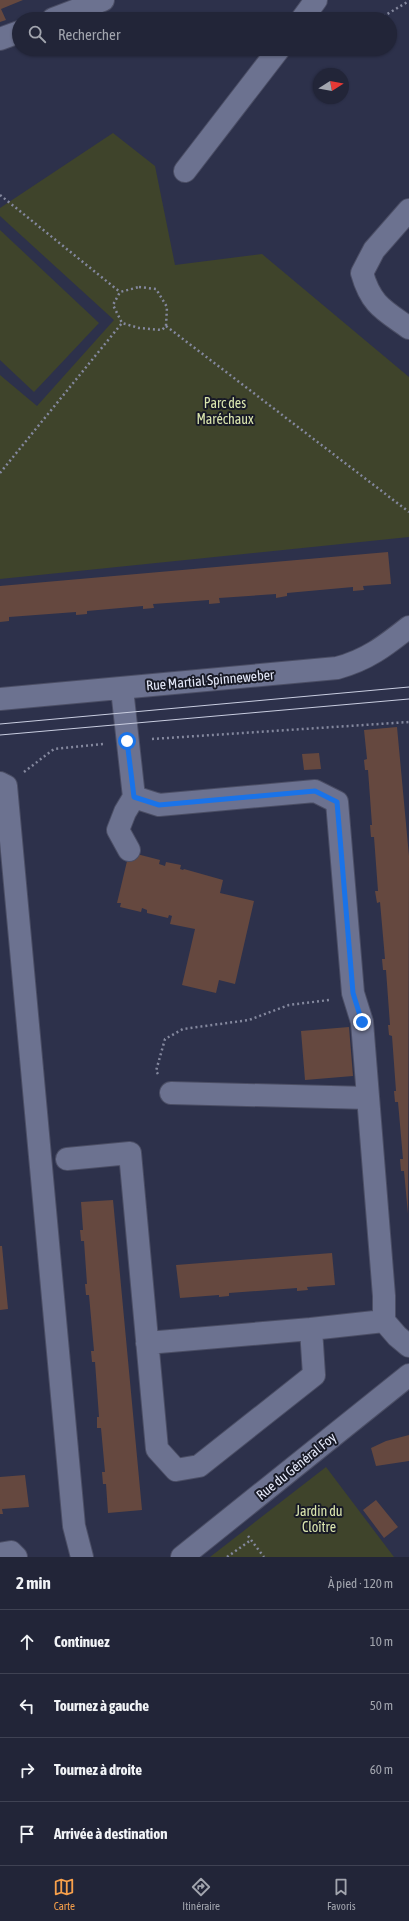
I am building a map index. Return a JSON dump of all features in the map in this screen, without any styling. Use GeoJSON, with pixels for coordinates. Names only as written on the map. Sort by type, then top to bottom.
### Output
{"type":"FeatureCollection","features":[{"type":"Feature","properties":{"kind":"street"},"geometry":{"type":"LineString","coordinates":[[72,12],[104,0]]}},
{"type":"Feature","properties":{"kind":"street"},"geometry":{"type":"LineString","coordinates":[[307,12],[316,0]]}},
{"type":"Feature","properties":{"kind":"street"},"geometry":{"type":"LineString","coordinates":[[0,39],[12,35]]}},
{"type":"Feature","properties":{"kind":"street"},"geometry":{"type":"LineString","coordinates":[[185,171],[274,56]]}},
{"type":"Feature","properties":{"kind":"street"},"geometry":{"type":"LineString","coordinates":[[409,210],[374,250],[362,274],[367,291],[381,308],[409,328]]}},
{"type":"Feature","properties":{"kind":"street","name":"Rue Martial Spinneweber"},"geometry":{"type":"LineString","coordinates":[[0,699],[122,689],[337,668],[356,663],[399,636],[409,627]]}},
{"type":"Feature","properties":{"kind":"street"},"geometry":{"type":"LineString","coordinates":[[122,689],[134,797],[125,812],[118,830],[129,850]]}},
{"type":"Feature","properties":{"kind":"street"},"geometry":{"type":"LineString","coordinates":[[3,785],[74,1526],[82,1557]]}},
{"type":"Feature","properties":{"kind":"street"},"geometry":{"type":"LineString","coordinates":[[134,797],[159,805],[315,791],[337,802],[354,997],[362,1022],[384,1296],[384,1321],[397,1336],[409,1346]]}},
{"type":"Feature","properties":{"kind":"street"},"geometry":{"type":"LineString","coordinates":[[171,1092],[368,1098]]}},
{"type":"Feature","properties":{"kind":"street"},"geometry":{"type":"LineString","coordinates":[[66,1159],[130,1153],[157,1449],[176,1470],[199,1466],[314,1375],[311,1329]]}},
{"type":"Feature","properties":{"kind":"street"},"geometry":{"type":"LineString","coordinates":[[148,1343],[384,1321]]}},
{"type":"Feature","properties":{"kind":"street","name":"Rue du Général Foy"},"geometry":{"type":"LineString","coordinates":[[182,1557],[409,1375]]}},
{"type":"Feature","properties":{"kind":"street"},"geometry":{"type":"LineString","coordinates":[[0,1554],[11,1552],[16,1557]]}},
{"type":"Feature","properties":{"kind":"path"},"geometry":{"type":"LineString","coordinates":[[391,12],[409,2]]}},
{"type":"Feature","properties":{"kind":"path"},"geometry":{"type":"LineString","coordinates":[[0,194],[120,292]]}},
{"type":"Feature","properties":{"kind":"path"},"geometry":{"type":"LineString","coordinates":[[139,287],[156,290],[167,307],[166,326],[162,330],[139,328],[122,323],[113,305],[120,292],[139,287]]}},
{"type":"Feature","properties":{"kind":"path"},"geometry":{"type":"LineString","coordinates":[[0,473],[122,323]]}},
{"type":"Feature","properties":{"kind":"path"},"geometry":{"type":"LineString","coordinates":[[166,326],[409,512]]}},
{"type":"Feature","properties":{"kind":"path"},"geometry":{"type":"LineString","coordinates":[[3,785],[54,749],[127,741],[409,722]]}},
{"type":"Feature","properties":{"kind":"path"},"geometry":{"type":"LineString","coordinates":[[171,1092],[156,1071],[165,1039],[183,1029],[249,1020],[289,1005],[354,997]]}},
{"type":"Feature","properties":{"kind":"path"},"geometry":{"type":"LineString","coordinates":[[227,1557],[250,1540]]}},
{"type":"Feature","properties":{"kind":"green space","name":"Parc des Maréchaux"},"geometry":{"type":"Polygon","coordinates":[[[113,133],[155,166],[175,265],[262,254],[409,377],[409,537],[0,579],[0,375],[37,406],[114,320],[0,216],[0,208],[113,133]]]}},
{"type":"Feature","properties":{"kind":"green space"},"geometry":{"type":"Polygon","coordinates":[[[0,230],[99,323],[34,392],[0,360],[0,230]]]}},
{"type":"Feature","properties":{"kind":"green space","name":"Jardin du Cloître"},"geometry":{"type":"Polygon","coordinates":[[[326,1467],[394,1557],[210,1557],[326,1467]]]}},
{"type":"Feature","properties":{"kind":"building"},"geometry":{"type":"Polygon","coordinates":[[[0,0],[23,0],[1,9],[6,20],[0,22],[0,0]]]}},
{"type":"Feature","properties":{"kind":"building"},"geometry":{"type":"Polygon","coordinates":[[[388,552],[391,584],[363,586],[364,590],[353,591],[353,587],[287,593],[287,596],[276,598],[276,594],[219,598],[220,603],[209,604],[209,600],[153,604],[154,608],[143,609],[143,606],[87,611],[87,614],[76,615],[76,612],[9,617],[9,621],[0,622],[0,586],[388,552]]]}},
{"type":"Feature","properties":{"kind":"building"},"geometry":{"type":"Polygon","coordinates":[[[397,727],[409,856],[408,1214],[404,1171],[401,1171],[400,1159],[403,1159],[398,1102],[395,1102],[394,1091],[396,1091],[392,1036],[389,1035],[388,1025],[390,1025],[386,970],[383,970],[382,959],[385,959],[380,902],[377,903],[375,891],[378,891],[374,837],[371,837],[370,825],[372,825],[368,770],[365,770],[364,760],[367,759],[364,730],[397,727]]]}},
{"type":"Feature","properties":{"kind":"building"},"geometry":{"type":"Polygon","coordinates":[[[319,753],[321,769],[304,770],[302,754],[319,753]]]}},
{"type":"Feature","properties":{"kind":"building"},"geometry":{"type":"Polygon","coordinates":[[[133,853],[160,860],[159,864],[165,866],[166,862],[181,865],[180,869],[223,880],[220,893],[254,901],[235,984],[219,980],[216,993],[182,985],[195,929],[170,924],[172,916],[169,915],[168,918],[147,913],[147,910],[142,908],[141,912],[120,907],[121,903],[117,903],[128,857],[133,853]]]}},
{"type":"Feature","properties":{"kind":"building"},"geometry":{"type":"Polygon","coordinates":[[[349,1027],[353,1076],[305,1080],[301,1031],[349,1027]]]}},
{"type":"Feature","properties":{"kind":"building"},"geometry":{"type":"Polygon","coordinates":[[[113,1200],[142,1510],[108,1513],[106,1484],[103,1484],[102,1472],[105,1472],[101,1428],[97,1428],[97,1417],[99,1417],[95,1362],[92,1362],[91,1351],[94,1351],[89,1295],[86,1295],[85,1284],[87,1284],[84,1241],[81,1241],[80,1230],[83,1230],[81,1202],[113,1200]]]}},
{"type":"Feature","properties":{"kind":"building"},"geometry":{"type":"Polygon","coordinates":[[[0,1246],[2,1246],[8,1309],[0,1310],[0,1246]]]}},
{"type":"Feature","properties":{"kind":"building"},"geometry":{"type":"Polygon","coordinates":[[[332,1253],[335,1285],[307,1287],[308,1290],[297,1291],[297,1288],[229,1293],[229,1296],[219,1297],[219,1295],[180,1298],[176,1265],[332,1253]]]}},
{"type":"Feature","properties":{"kind":"building"},"geometry":{"type":"Polygon","coordinates":[[[409,1435],[409,1461],[376,1466],[371,1448],[386,1441],[409,1435]]]}},
{"type":"Feature","properties":{"kind":"building"},"geometry":{"type":"Polygon","coordinates":[[[25,1475],[29,1507],[2,1509],[3,1514],[0,1514],[0,1477],[25,1475]]]}},
{"type":"Feature","properties":{"kind":"building"},"geometry":{"type":"Polygon","coordinates":[[[376,1500],[398,1527],[384,1538],[363,1510],[376,1500]]]}},
{"type":"Feature","properties":{"kind":"tram line"},"geometry":{"type":"LineString","coordinates":[[0,724],[409,687]]}},
{"type":"Feature","properties":{"kind":"tram line"},"geometry":{"type":"LineString","coordinates":[[0,735],[409,699]]}},
{"type":"Feature","properties":{"kind":"route"},"geometry":{"type":"LineString","coordinates":[[127,741],[134,797],[159,805],[315,791],[337,802],[353,993],[362,1022]]}}]}
